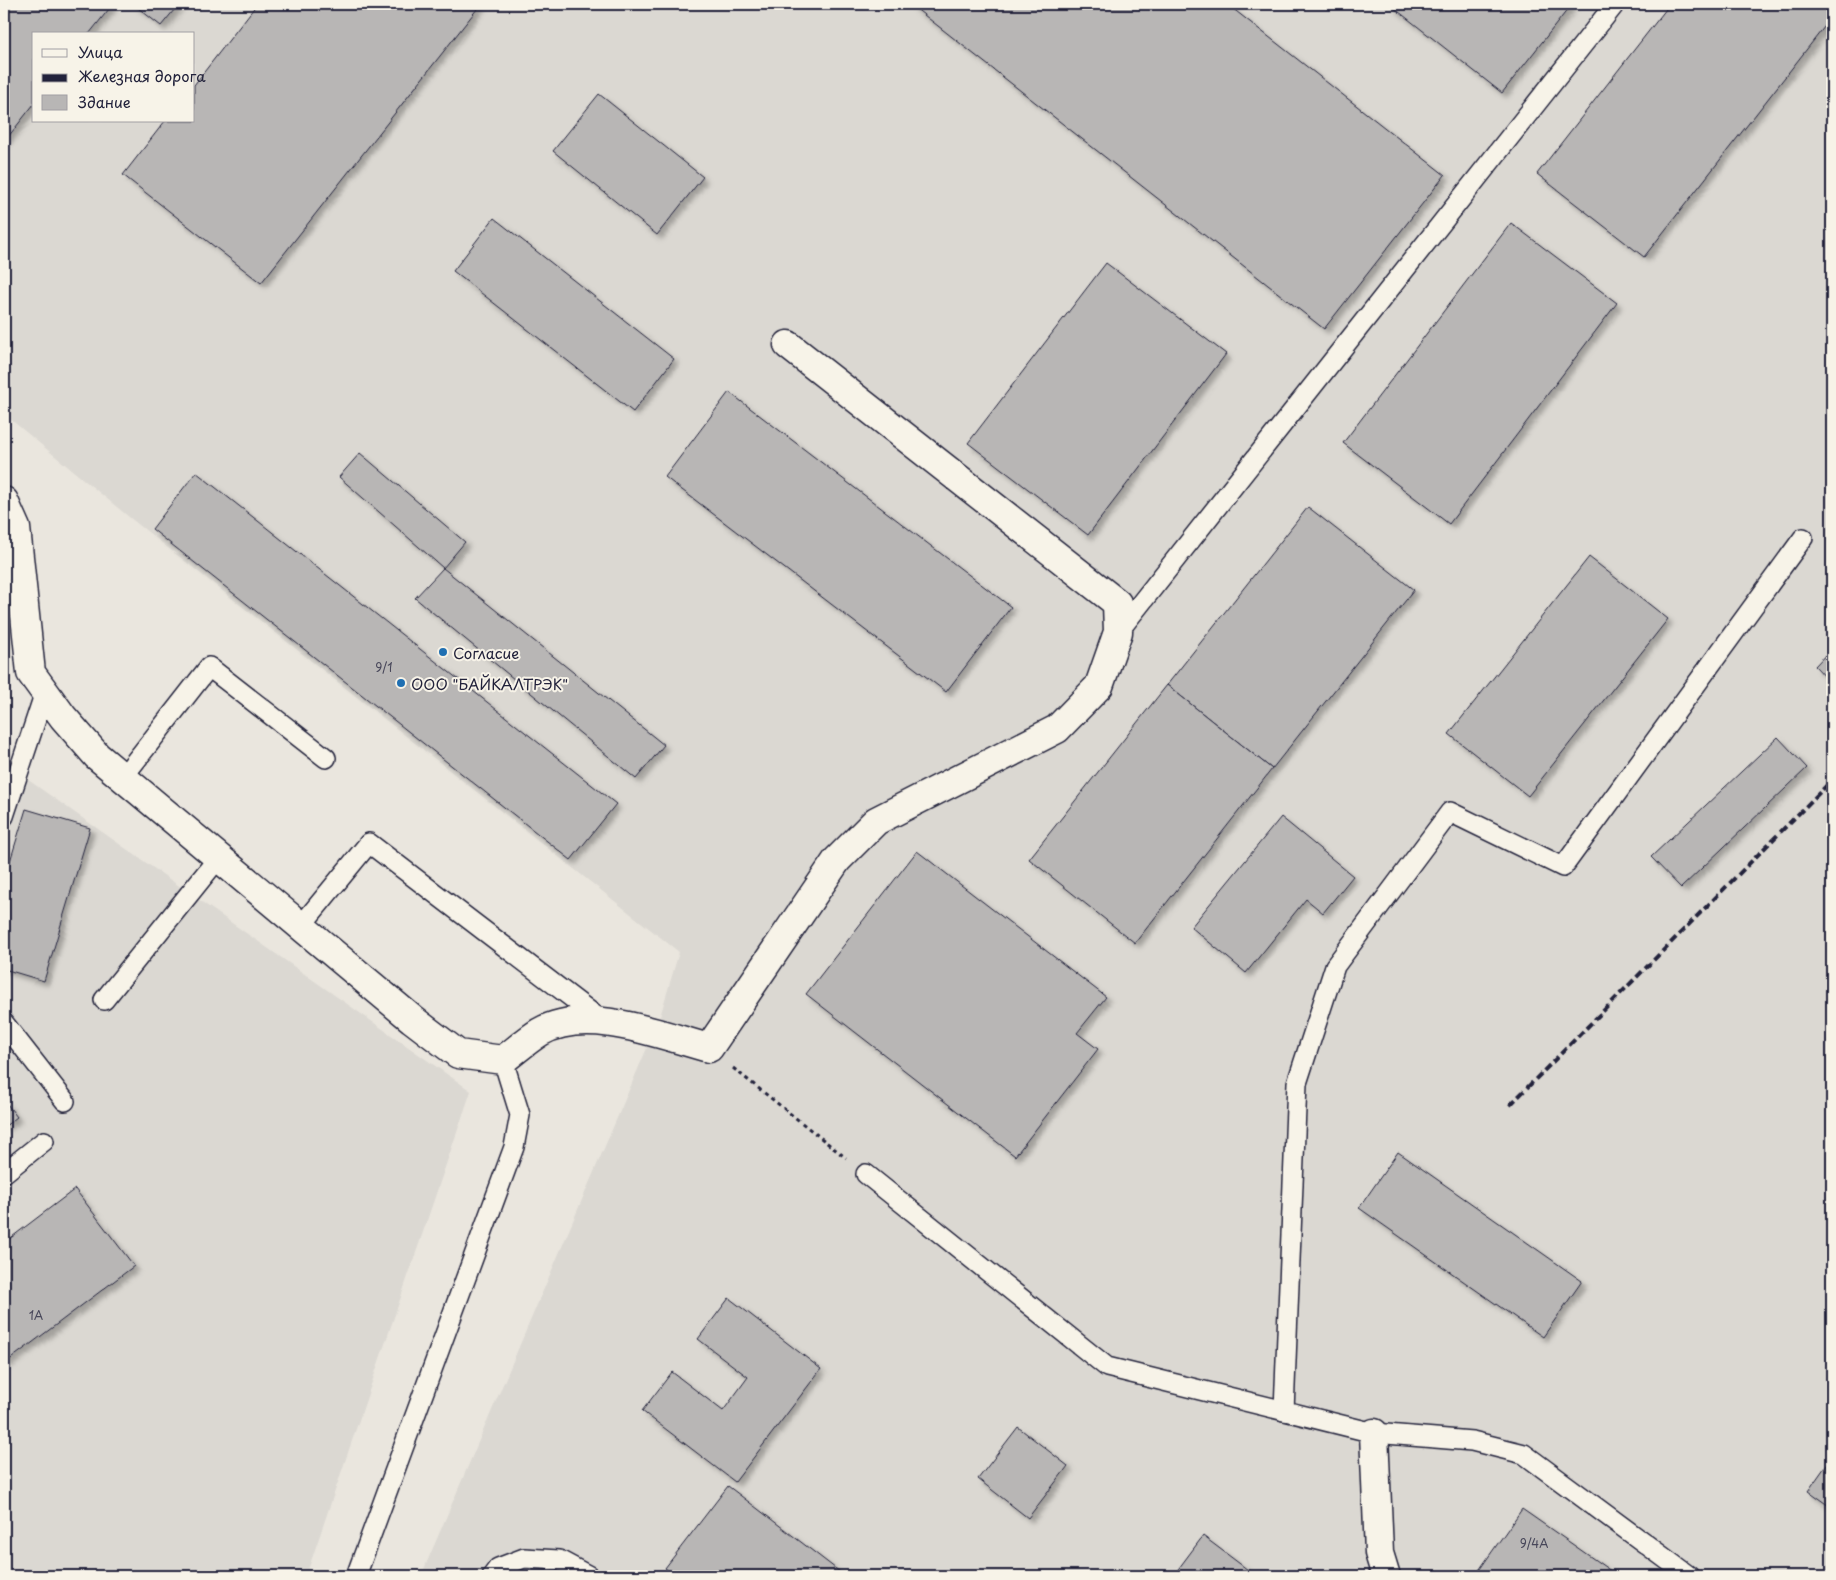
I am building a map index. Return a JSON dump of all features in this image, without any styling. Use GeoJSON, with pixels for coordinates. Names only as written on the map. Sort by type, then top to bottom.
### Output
{"type":"FeatureCollection","features":[{"type":"Feature","properties":{"kind":"street"},"geometry":{"type":"LineString","coordinates":[[4,500],[16,528],[31,673],[63,717],[97,756],[412,1019],[458,1054],[503,1060],[541,1032],[570,1021],[620,1024],[709,1048],[837,860],[876,821],[1057,728],[1099,686],[1118,632],[1117,603],[788,345]]}},
{"type":"Feature","properties":{"kind":"street"},"geometry":{"type":"LineString","coordinates":[[1374,1433],[1379,1553],[1386,1576]]}},
{"type":"Feature","properties":{"kind":"lane"},"geometry":{"type":"LineString","coordinates":[[1118,632],[1615,4]]}},
{"type":"Feature","properties":{"kind":"lane"},"geometry":{"type":"LineString","coordinates":[[1284,1411],[1297,1083],[1336,966],[1450,812],[1563,867],[1803,538]]}},
{"type":"Feature","properties":{"kind":"lane"},"geometry":{"type":"LineString","coordinates":[[123,777],[209,667],[326,758]]}},
{"type":"Feature","properties":{"kind":"lane"},"geometry":{"type":"LineString","coordinates":[[4,816],[45,692]]}},
{"type":"Feature","properties":{"kind":"lane"},"geometry":{"type":"LineString","coordinates":[[301,926],[369,843],[605,1023]]}},
{"type":"Feature","properties":{"kind":"lane"},"geometry":{"type":"LineString","coordinates":[[104,1000],[219,858]]}},
{"type":"Feature","properties":{"kind":"lane"},"geometry":{"type":"LineString","coordinates":[[4,1024],[65,1101]]}},
{"type":"Feature","properties":{"kind":"lane"},"geometry":{"type":"LineString","coordinates":[[356,1576],[514,1147],[520,1115],[503,1060]]}},
{"type":"Feature","properties":{"kind":"lane"},"geometry":{"type":"LineString","coordinates":[[4,1172],[44,1141]]}},
{"type":"Feature","properties":{"kind":"lane"},"geometry":{"type":"LineString","coordinates":[[866,1174],[1107,1367],[1374,1433],[1472,1441],[1524,1454],[1689,1576]]}},
{"type":"Feature","properties":{"kind":"lane"},"geometry":{"type":"LineString","coordinates":[[492,1576],[498,1568],[524,1558],[559,1560],[589,1576]]}},
{"type":"Feature","properties":{"kind":"path"},"geometry":{"type":"LineString","coordinates":[[709,1048],[866,1174]]}},
{"type":"Feature","properties":{"kind":"shaded area"},"geometry":{"type":"Polygon","coordinates":[[[4,4],[1832,4],[1832,1576],[421,1576],[659,1020],[679,952],[129,517],[4,414],[4,4]]]}},
{"type":"Feature","properties":{"kind":"shaded area"},"geometry":{"type":"Polygon","coordinates":[[[4,763],[471,1091],[306,1576],[4,1576],[4,763]]]}},
{"type":"Feature","properties":{"kind":"building"},"geometry":{"type":"Polygon","coordinates":[[[4,4],[113,4],[91,32],[32,32],[32,107],[4,142],[4,4]]]}},
{"type":"Feature","properties":{"kind":"building"},"geometry":{"type":"Polygon","coordinates":[[[133,4],[179,4],[161,26],[133,4]]]}},
{"type":"Feature","properties":{"kind":"building"},"geometry":{"type":"Polygon","coordinates":[[[257,4],[481,4],[261,283],[123,175],[164,122],[195,122],[195,84],[257,4]]]}},
{"type":"Feature","properties":{"kind":"building"},"geometry":{"type":"Polygon","coordinates":[[[910,4],[1227,4],[1445,175],[1324,329],[910,4]]]}},
{"type":"Feature","properties":{"kind":"building"},"geometry":{"type":"Polygon","coordinates":[[[1389,4],[1572,4],[1502,93],[1389,4]]]}},
{"type":"Feature","properties":{"kind":"building"},"geometry":{"type":"Polygon","coordinates":[[[1670,4],[1832,4],[1832,17],[1644,257],[1537,174],[1670,4]]]}},
{"type":"Feature","properties":{"kind":"building"},"geometry":{"type":"Polygon","coordinates":[[[599,94],[703,177],[657,235],[553,151],[599,94]]]}},
{"type":"Feature","properties":{"kind":"building"},"geometry":{"type":"Polygon","coordinates":[[[494,218],[674,359],[633,412],[453,271],[494,218]]]}},
{"type":"Feature","properties":{"kind":"building"},"geometry":{"type":"Polygon","coordinates":[[[1511,223],[1617,303],[1449,524],[1343,443],[1511,223]]]}},
{"type":"Feature","properties":{"kind":"building"},"geometry":{"type":"Polygon","coordinates":[[[1106,263],[1226,354],[1088,535],[968,443],[1106,263]]]}},
{"type":"Feature","properties":{"kind":"building"},"geometry":{"type":"Polygon","coordinates":[[[729,392],[1011,607],[946,692],[665,477],[729,392]]]}},
{"type":"Feature","properties":{"kind":"building"},"geometry":{"type":"Polygon","coordinates":[[[360,453],[465,542],[443,568],[339,477],[360,453]]]}},
{"type":"Feature","properties":{"kind":"building"},"geometry":{"type":"Polygon","coordinates":[[[196,472],[616,804],[571,860],[152,529],[196,472]]]}},
{"type":"Feature","properties":{"kind":"building"},"geometry":{"type":"Polygon","coordinates":[[[1308,507],[1414,590],[1272,769],[1167,685],[1308,507]]]}},
{"type":"Feature","properties":{"kind":"building"},"geometry":{"type":"Polygon","coordinates":[[[1589,557],[1668,619],[1528,796],[1449,734],[1589,557]]]}},
{"type":"Feature","properties":{"kind":"building"},"geometry":{"type":"Polygon","coordinates":[[[443,568],[664,745],[636,779],[415,598],[443,568]]]}},
{"type":"Feature","properties":{"kind":"building"},"geometry":{"type":"Polygon","coordinates":[[[1832,648],[1832,684],[1815,666],[1832,648]]]}},
{"type":"Feature","properties":{"kind":"building"},"geometry":{"type":"Polygon","coordinates":[[[1167,685],[1272,769],[1135,943],[1029,859],[1167,685]]]}},
{"type":"Feature","properties":{"kind":"building"},"geometry":{"type":"Polygon","coordinates":[[[1778,737],[1807,768],[1681,888],[1651,857],[1778,737]]]}},
{"type":"Feature","properties":{"kind":"building"},"geometry":{"type":"Polygon","coordinates":[[[26,809],[90,828],[44,981],[4,969],[4,881],[26,809]]]}},
{"type":"Feature","properties":{"kind":"building"},"geometry":{"type":"Polygon","coordinates":[[[1281,817],[1353,876],[1323,913],[1306,899],[1246,973],[1191,927],[1281,817]]]}},
{"type":"Feature","properties":{"kind":"building"},"geometry":{"type":"Polygon","coordinates":[[[917,851],[1106,997],[1077,1033],[1098,1049],[1015,1156],[806,994],[917,851]]]}},
{"type":"Feature","properties":{"kind":"building"},"geometry":{"type":"Polygon","coordinates":[[[4,1100],[17,1117],[4,1127],[4,1100]]]}},
{"type":"Feature","properties":{"kind":"building"},"geometry":{"type":"Polygon","coordinates":[[[1398,1152],[1582,1281],[1543,1337],[1359,1208],[1398,1152]]]}},
{"type":"Feature","properties":{"kind":"building"},"geometry":{"type":"Polygon","coordinates":[[[75,1189],[134,1266],[4,1364],[4,1243],[75,1189]]]}},
{"type":"Feature","properties":{"kind":"building"},"geometry":{"type":"Polygon","coordinates":[[[729,1298],[821,1369],[735,1482],[642,1411],[672,1372],[723,1411],[748,1377],[698,1339],[729,1298]]]}},
{"type":"Feature","properties":{"kind":"building"},"geometry":{"type":"Polygon","coordinates":[[[1018,1427],[1068,1466],[1028,1518],[978,1479],[1018,1427]]]}},
{"type":"Feature","properties":{"kind":"building"},"geometry":{"type":"Polygon","coordinates":[[[1832,1457],[1832,1508],[1808,1491],[1832,1457]]]}},
{"type":"Feature","properties":{"kind":"building"},"geometry":{"type":"Polygon","coordinates":[[[728,1486],[840,1572],[837,1576],[675,1576],[665,1568],[728,1486]]]}},
{"type":"Feature","properties":{"kind":"building"},"geometry":{"type":"Polygon","coordinates":[[[1522,1509],[1618,1576],[1475,1576],[1522,1509]]]}},
{"type":"Feature","properties":{"kind":"building"},"geometry":{"type":"Polygon","coordinates":[[[1203,1536],[1256,1576],[1173,1576],[1203,1536]]]}},
{"type":"Feature","properties":{"kind":"railway"},"geometry":{"type":"LineString","coordinates":[[1510,1105],[1832,780]]}},
{"type":"Feature","properties":{"kind":"place","name":"Согласие"},"geometry":{"type":"Point","coordinates":[443,652]}},
{"type":"Feature","properties":{"kind":"place","name":"ООО \"БАЙКАЛТРЭК\""},"geometry":{"type":"Point","coordinates":[401,683]}}]}
